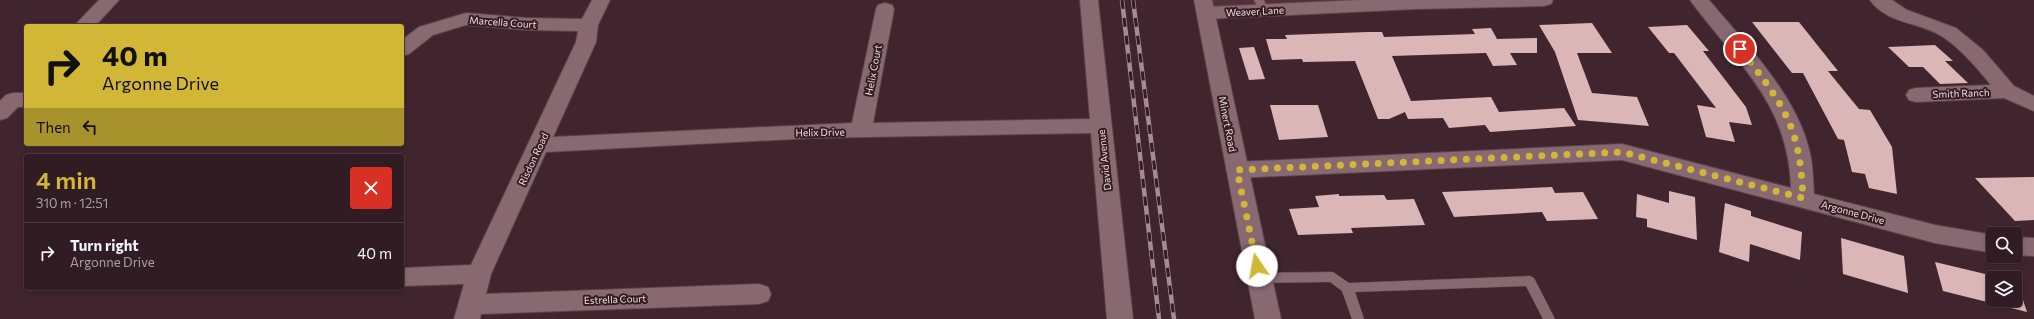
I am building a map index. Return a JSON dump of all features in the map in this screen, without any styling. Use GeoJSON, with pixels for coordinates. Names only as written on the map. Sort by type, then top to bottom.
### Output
{"type":"FeatureCollection","features":[{"type":"Feature","properties":{"kind":"street"},"geometry":{"type":"LineString","coordinates":[[86,24],[110,0]]}},
{"type":"Feature","properties":{"kind":"street","name":"Risdon Road"},"geometry":{"type":"LineString","coordinates":[[470,312],[479,274],[586,42],[588,25],[601,0]]}},
{"type":"Feature","properties":{"kind":"street","name":"David Avenue"},"geometry":{"type":"LineString","coordinates":[[1089,0],[1120,319]]}},
{"type":"Feature","properties":{"kind":"street","name":"Weaver Lane"},"geometry":{"type":"LineString","coordinates":[[1205,7],[1544,0]]}},
{"type":"Feature","properties":{"kind":"street"},"geometry":{"type":"LineString","coordinates":[[1699,0],[1760,73],[1782,108],[1796,142],[1801,168],[1803,198]]}},
{"type":"Feature","properties":{"kind":"street","name":"Smith Ranch"},"geometry":{"type":"LineString","coordinates":[[1879,0],[1900,14],[1949,32],[1976,54],[2007,91],[2034,104]]}},
{"type":"Feature","properties":{"kind":"street","name":"Minert Road"},"geometry":{"type":"LineString","coordinates":[[1205,7],[1268,319]]}},
{"type":"Feature","properties":{"kind":"street","name":"Helix Court"},"geometry":{"type":"LineString","coordinates":[[861,131],[885,9]]}},
{"type":"Feature","properties":{"kind":"street","name":"Marcella Court"},"geometry":{"type":"LineString","coordinates":[[404,48],[426,31],[444,24],[466,19],[527,24],[588,25]]}},
{"type":"Feature","properties":{"kind":"street","name":"Smith Ranch"},"geometry":{"type":"LineString","coordinates":[[1916,95],[2007,91]]}},
{"type":"Feature","properties":{"kind":"street","name":"Helix Drive"},"geometry":{"type":"LineString","coordinates":[[539,145],[813,131],[1101,126]]}},
{"type":"Feature","properties":{"kind":"street","name":"Argonne Drive"},"geometry":{"type":"LineString","coordinates":[[1237,170],[1622,152],[1803,198],[1935,234],[1986,243]]}},
{"type":"Feature","properties":{"kind":"street"},"geometry":{"type":"LineString","coordinates":[[2022,246],[2034,247]]}},
{"type":"Feature","properties":{"kind":"street"},"geometry":{"type":"LineString","coordinates":[[404,277],[479,274]]}},
{"type":"Feature","properties":{"kind":"street","name":"Estrella Court"},"geometry":{"type":"LineString","coordinates":[[470,312],[758,294]]}},
{"type":"Feature","properties":{"kind":"lane"},"geometry":{"type":"LineString","coordinates":[[1260,278],[1333,277],[1347,288],[1358,319]]}},
{"type":"Feature","properties":{"kind":"lane"},"geometry":{"type":"LineString","coordinates":[[1347,288],[1530,281],[1549,319]]}},
{"type":"Feature","properties":{"kind":"shaded area"},"geometry":{"type":"Polygon","coordinates":[[[1203,0],[1544,0],[1206,13],[1203,0]]]}},
{"type":"Feature","properties":{"kind":"building"},"geometry":{"type":"Polygon","coordinates":[[[1752,22],[1799,22],[1838,71],[1828,71],[1859,109],[1870,110],[1892,147],[1897,194],[1869,188],[1865,174],[1852,172],[1844,140],[1838,139],[1803,73],[1792,73],[1752,22]]]}},
{"type":"Feature","properties":{"kind":"building"},"geometry":{"type":"Polygon","coordinates":[[[1592,23],[1612,53],[1577,53],[1592,93],[1637,97],[1649,126],[1578,120],[1555,52],[1539,25],[1592,23]]]}},
{"type":"Feature","properties":{"kind":"building"},"geometry":{"type":"Polygon","coordinates":[[[1687,25],[1709,51],[1703,51],[1746,107],[1752,125],[1729,122],[1735,142],[1706,137],[1697,105],[1716,108],[1674,53],[1669,53],[1648,27],[1687,25]]]}},
{"type":"Feature","properties":{"kind":"building"},"geometry":{"type":"Polygon","coordinates":[[[1491,28],[1497,39],[1537,38],[1537,53],[1510,53],[1517,65],[1493,66],[1486,53],[1392,56],[1411,101],[1491,97],[1499,112],[1564,108],[1576,126],[1490,132],[1485,125],[1449,128],[1443,118],[1408,119],[1405,112],[1389,119],[1378,119],[1355,61],[1303,62],[1302,59],[1272,60],[1266,39],[1287,39],[1285,35],[1368,32],[1382,32],[1384,37],[1475,34],[1472,29],[1491,28]]]}},
{"type":"Feature","properties":{"kind":"building"},"geometry":{"type":"Polygon","coordinates":[[[1935,45],[1953,61],[1945,61],[1968,83],[1940,84],[1923,67],[1909,67],[1888,47],[1935,45]]]}},
{"type":"Feature","properties":{"kind":"building"},"geometry":{"type":"Polygon","coordinates":[[[1254,47],[1265,79],[1249,80],[1239,48],[1254,47]]]}},
{"type":"Feature","properties":{"kind":"building"},"geometry":{"type":"Polygon","coordinates":[[[1270,105],[1318,105],[1328,137],[1279,140],[1270,105]]]}},
{"type":"Feature","properties":{"kind":"building"},"geometry":{"type":"Polygon","coordinates":[[[2034,177],[2034,220],[2015,221],[1975,178],[2034,177]]]}},
{"type":"Feature","properties":{"kind":"building"},"geometry":{"type":"Polygon","coordinates":[[[1552,187],[1555,193],[1583,192],[1598,219],[1547,221],[1542,212],[1454,217],[1442,192],[1552,187]]]}},
{"type":"Feature","properties":{"kind":"building"},"geometry":{"type":"Polygon","coordinates":[[[1669,191],[1695,197],[1697,240],[1647,227],[1647,219],[1636,217],[1637,194],[1669,203],[1669,191]]]}},
{"type":"Feature","properties":{"kind":"building"},"geometry":{"type":"Polygon","coordinates":[[[1339,194],[1339,196],[1384,195],[1387,200],[1414,199],[1425,225],[1351,228],[1353,233],[1298,235],[1289,209],[1319,207],[1315,196],[1339,194]]]}},
{"type":"Feature","properties":{"kind":"building"},"geometry":{"type":"Polygon","coordinates":[[[1725,203],[1751,211],[1751,216],[1802,232],[1800,260],[1750,244],[1749,262],[1719,252],[1725,203]]]}},
{"type":"Feature","properties":{"kind":"building"},"geometry":{"type":"Polygon","coordinates":[[[1841,238],[1904,256],[1908,293],[1843,274],[1841,238]]]}},
{"type":"Feature","properties":{"kind":"building"},"geometry":{"type":"Polygon","coordinates":[[[1935,262],[1986,274],[1986,302],[1943,291],[1935,262]]]}},
{"type":"Feature","properties":{"kind":"building"},"geometry":{"type":"Polygon","coordinates":[[[2022,297],[2027,312],[2007,307],[2022,307],[2022,297]]]}},
{"type":"Feature","properties":{"kind":"railway"},"geometry":{"type":"LineString","coordinates":[[1122,0],[1159,319]]}},
{"type":"Feature","properties":{"kind":"railway"},"geometry":{"type":"LineString","coordinates":[[1133,0],[1174,319]]}},
{"type":"Feature","properties":{"kind":"route"},"geometry":{"type":"LineString","coordinates":[[1257,266],[1237,170],[1622,152],[1803,198],[1801,168],[1796,142],[1782,108],[1760,73],[1740,49]]}}]}
